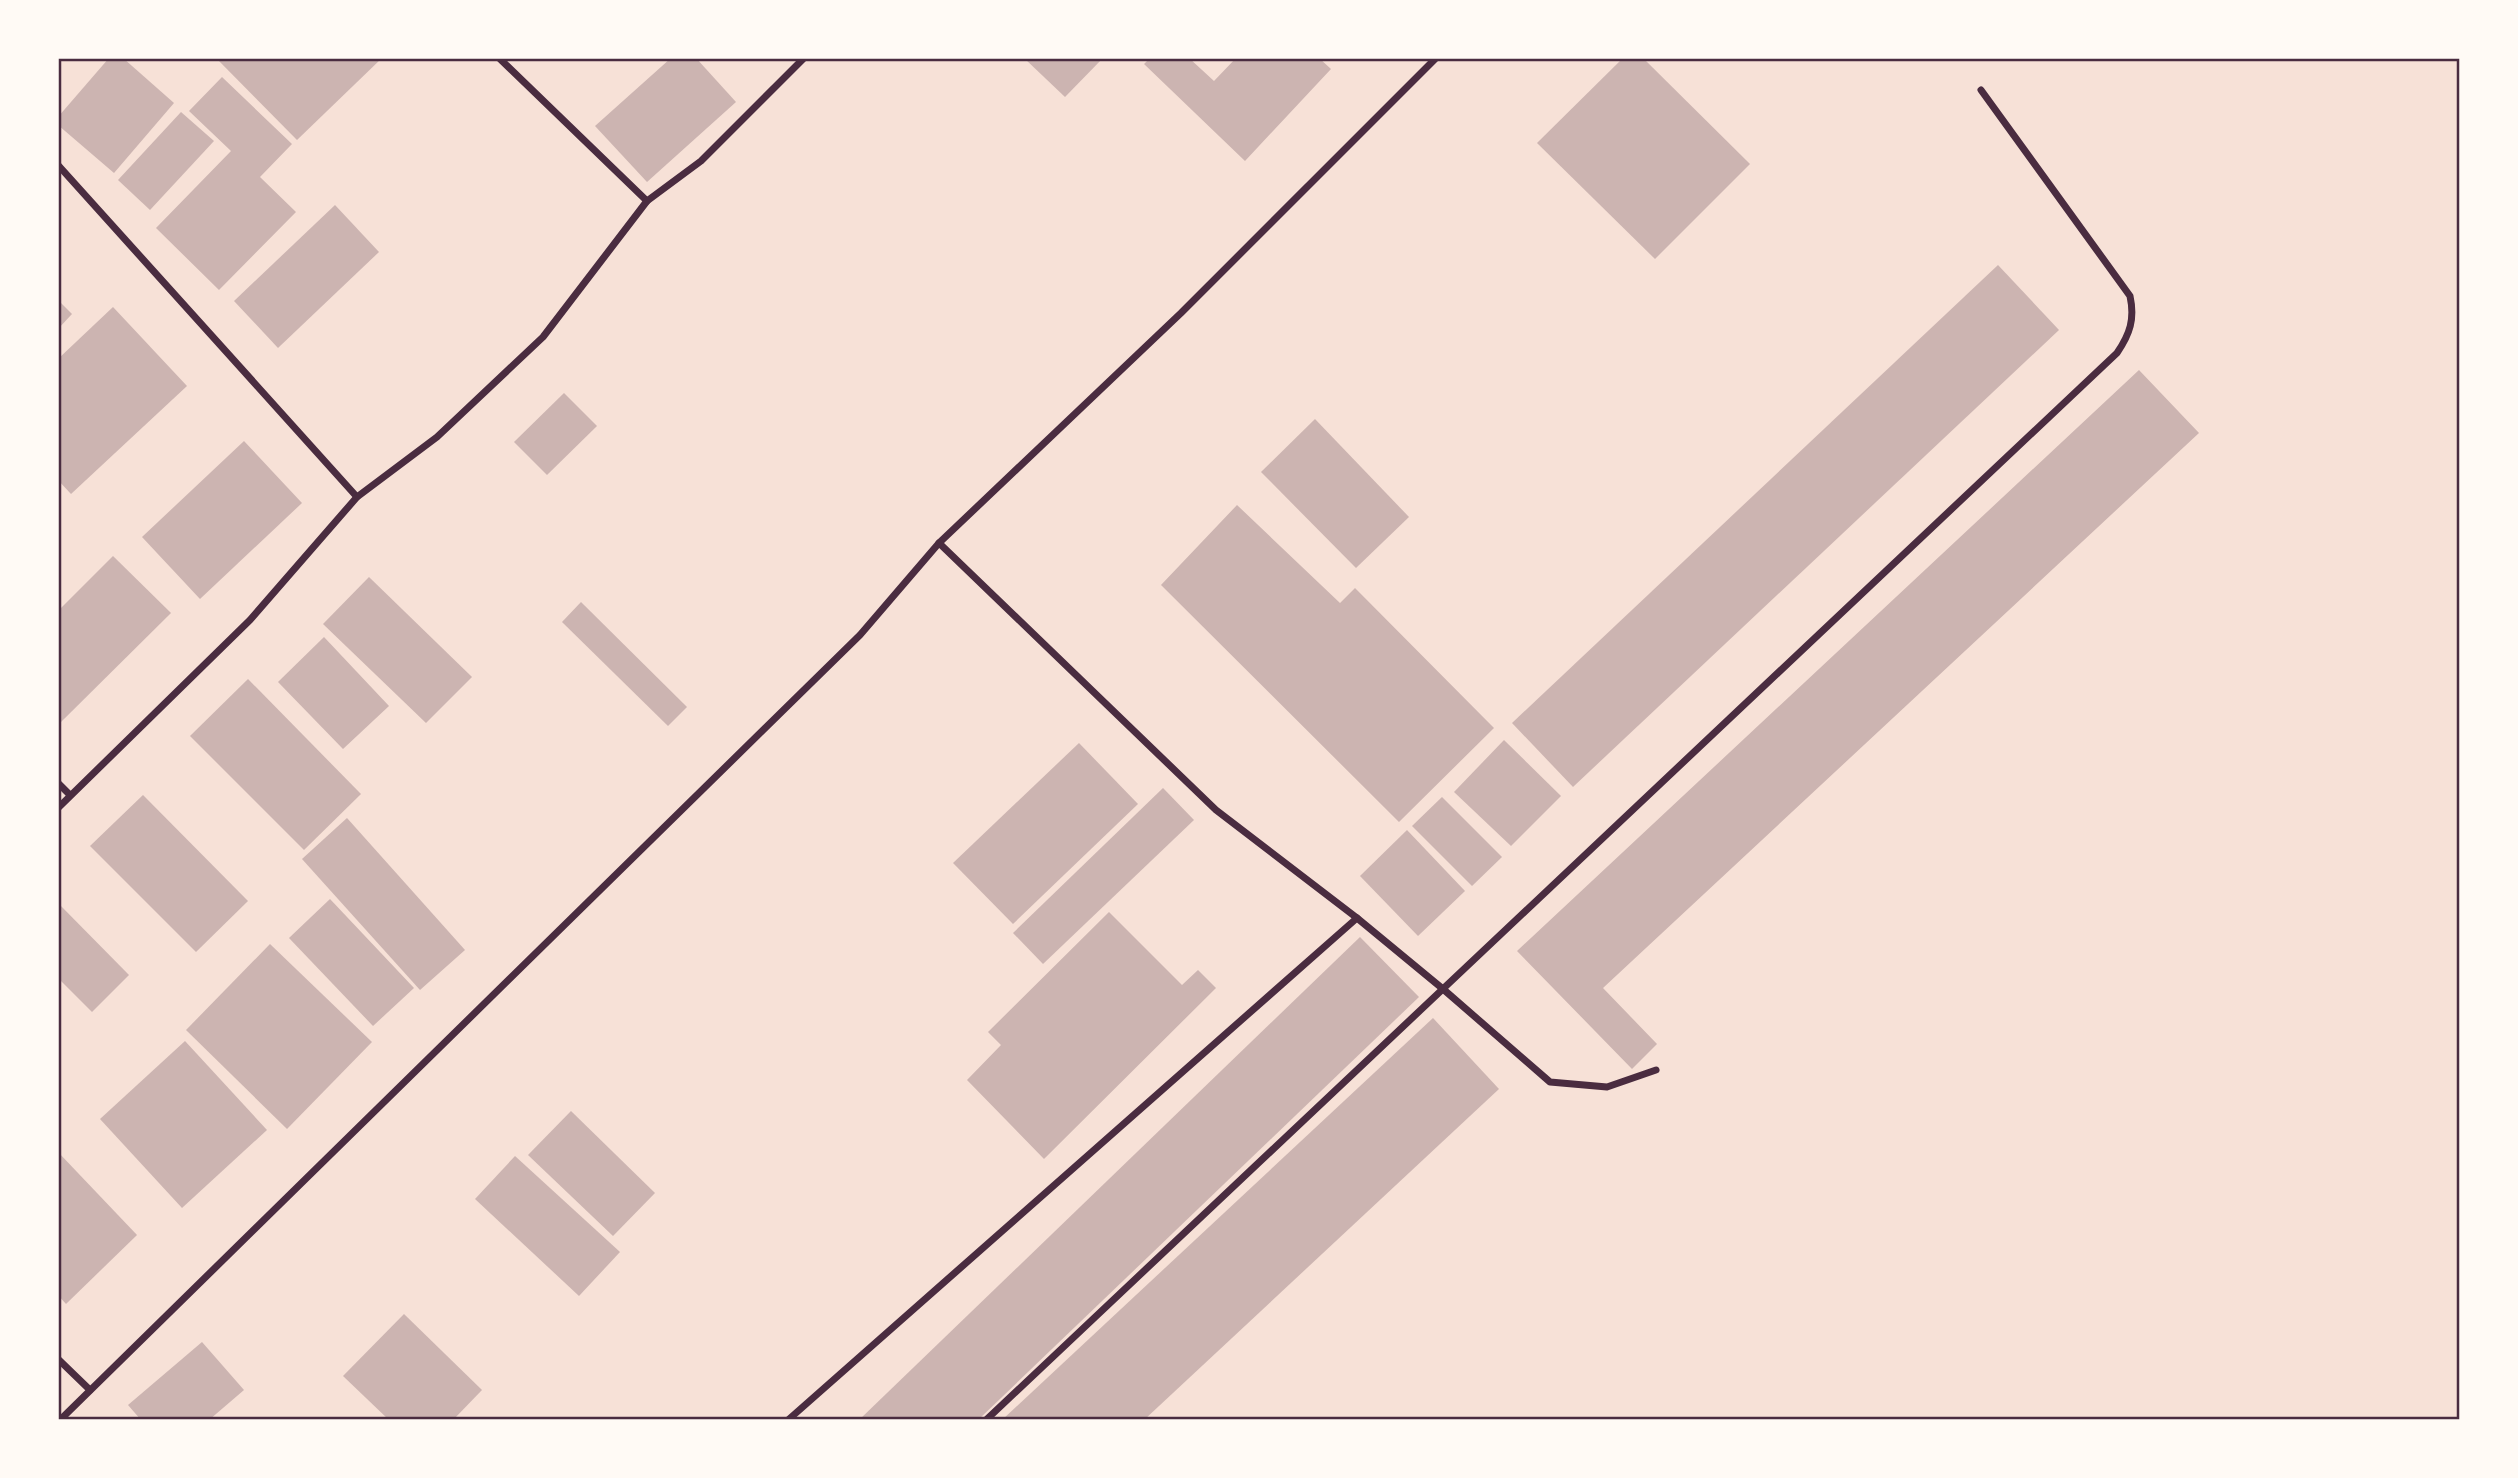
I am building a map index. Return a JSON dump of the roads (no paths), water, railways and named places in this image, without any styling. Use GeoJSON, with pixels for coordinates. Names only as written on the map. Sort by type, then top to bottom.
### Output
{"type":"FeatureCollection","features":[{"type":"Feature","properties":{"kind":"street"},"geometry":{"type":"LineString","coordinates":[[499,58],[647,201]]}},
{"type":"Feature","properties":{"kind":"street"},"geometry":{"type":"LineString","coordinates":[[58,807],[250,620],[358,497],[437,437],[543,337],[647,201],[701,161],[804,58]]}},
{"type":"Feature","properties":{"kind":"street"},"geometry":{"type":"LineString","coordinates":[[60,1420],[860,635],[939,542],[1181,313],[1436,58]]}},
{"type":"Feature","properties":{"kind":"street"},"geometry":{"type":"LineString","coordinates":[[986,1420],[2117,353],[2129,335],[2133,313],[2130,296],[1981,90]]}},
{"type":"Feature","properties":{"kind":"street"},"geometry":{"type":"LineString","coordinates":[[58,165],[358,497]]}},
{"type":"Feature","properties":{"kind":"street"},"geometry":{"type":"LineString","coordinates":[[939,542],[1216,810],[1357,918],[1550,1082],[1607,1087],[1656,1070]]}},
{"type":"Feature","properties":{"kind":"street"},"geometry":{"type":"LineString","coordinates":[[58,783],[70,795]]}},
{"type":"Feature","properties":{"kind":"street"},"geometry":{"type":"LineString","coordinates":[[788,1420],[1357,918]]}},
{"type":"Feature","properties":{"kind":"street"},"geometry":{"type":"LineString","coordinates":[[58,1359],[90,1391]]}}]}
